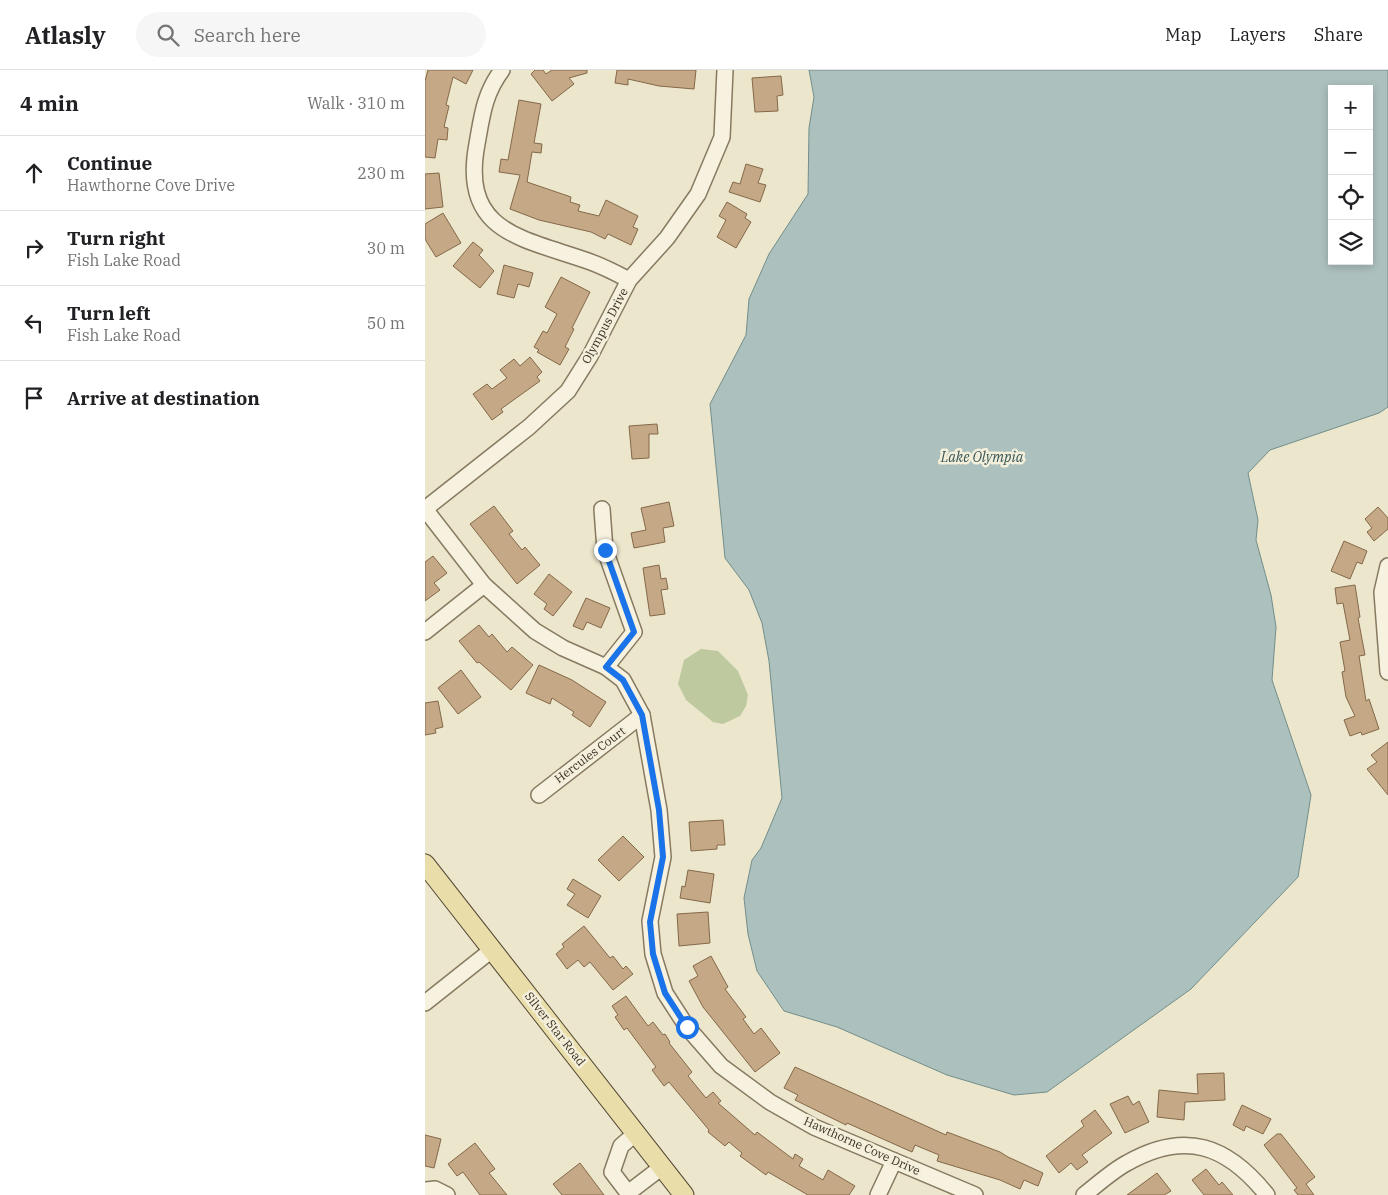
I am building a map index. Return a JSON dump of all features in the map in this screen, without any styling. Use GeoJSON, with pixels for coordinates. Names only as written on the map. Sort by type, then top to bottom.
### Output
{"type":"FeatureCollection","features":[{"type":"Feature","properties":{"kind":"main road","name":"Silver Star Road"},"geometry":{"type":"LineString","coordinates":[[425,864],[636,1133],[681,1194]]}},
{"type":"Feature","properties":{"kind":"street"},"geometry":{"type":"LineString","coordinates":[[502,70],[486,96],[473,165],[474,187],[484,211],[503,228],[522,240],[590,261],[629,280]]}},
{"type":"Feature","properties":{"kind":"street","name":"Olympus Drive"},"geometry":{"type":"LineString","coordinates":[[425,509],[529,427],[568,391],[590,356],[629,280],[667,238],[698,194],[721,137],[725,70]]}},
{"type":"Feature","properties":{"kind":"street","name":"Hawthorne Cove Drive"},"geometry":{"type":"LineString","coordinates":[[425,509],[484,585],[535,631],[563,648],[606,667],[623,680],[642,715],[659,810],[663,857],[650,922],[653,954],[665,993],[687,1027],[721,1066],[770,1102],[814,1127],[975,1195]]}},
{"type":"Feature","properties":{"kind":"street"},"geometry":{"type":"LineString","coordinates":[[602,509],[605,550],[634,632],[606,667]]}},
{"type":"Feature","properties":{"kind":"street"},"geometry":{"type":"LineString","coordinates":[[1388,566],[1382,592],[1388,672]]}},
{"type":"Feature","properties":{"kind":"street"},"geometry":{"type":"LineString","coordinates":[[425,632],[484,585]]}},
{"type":"Feature","properties":{"kind":"street","name":"Hercules Court"},"geometry":{"type":"LineString","coordinates":[[539,794],[642,715]]}},
{"type":"Feature","properties":{"kind":"street"},"geometry":{"type":"LineString","coordinates":[[425,1003],[493,949]]}},
{"type":"Feature","properties":{"kind":"street"},"geometry":{"type":"LineString","coordinates":[[636,1133],[621,1146],[612,1172],[627,1194],[662,1167]]}},
{"type":"Feature","properties":{"kind":"street"},"geometry":{"type":"LineString","coordinates":[[1084,1195],[1126,1163],[1161,1147],[1192,1145],[1222,1154],[1250,1174],[1267,1195]]}},
{"type":"Feature","properties":{"kind":"street"},"geometry":{"type":"LineString","coordinates":[[878,1195],[894,1160]]}},
{"type":"Feature","properties":{"kind":"street"},"geometry":{"type":"LineString","coordinates":[[425,1190],[435,1189],[447,1195]]}},
{"type":"Feature","properties":{"kind":"green space"},"geometry":{"type":"Polygon","coordinates":[[[701,649],[718,651],[738,671],[748,695],[746,706],[740,716],[723,724],[713,722],[686,700],[678,684],[684,660],[701,649]]]}},
{"type":"Feature","properties":{"kind":"water","name":"Lake Olympia"},"geometry":{"type":"Polygon","coordinates":[[[809,70],[1388,70],[1388,407],[1379,413],[1270,450],[1248,473],[1258,520],[1256,540],[1271,595],[1276,627],[1272,680],[1311,795],[1298,877],[1191,989],[1047,1092],[1014,1095],[947,1075],[837,1027],[784,1011],[757,971],[748,934],[744,898],[752,860],[761,848],[782,798],[769,661],[762,623],[749,590],[725,558],[710,404],[746,335],[749,299],[769,254],[808,194],[809,128],[814,97],[809,70]]]}},
{"type":"Feature","properties":{"kind":"building"},"geometry":{"type":"Polygon","coordinates":[[[428,70],[473,70],[466,84],[453,77],[446,105],[449,106],[444,127],[448,128],[447,140],[438,139],[435,158],[425,157],[425,81],[428,70]]]}},
{"type":"Feature","properties":{"kind":"building"},"geometry":{"type":"Polygon","coordinates":[[[535,70],[543,70],[546,74],[552,70],[587,70],[587,73],[569,78],[574,84],[552,101],[531,74],[535,70]]]}},
{"type":"Feature","properties":{"kind":"building"},"geometry":{"type":"Polygon","coordinates":[[[617,70],[696,70],[694,89],[659,86],[628,79],[628,85],[615,83],[617,70]]]}},
{"type":"Feature","properties":{"kind":"building"},"geometry":{"type":"Polygon","coordinates":[[[781,76],[783,95],[777,96],[778,111],[755,112],[752,78],[781,76]]]}},
{"type":"Feature","properties":{"kind":"building"},"geometry":{"type":"Polygon","coordinates":[[[519,100],[541,104],[534,143],[542,144],[541,153],[532,152],[527,182],[571,197],[570,202],[580,205],[578,211],[599,216],[606,200],[638,216],[633,227],[638,229],[631,245],[608,234],[605,239],[591,232],[539,220],[510,209],[520,175],[499,172],[501,159],[508,160],[519,100]]]}},
{"type":"Feature","properties":{"kind":"building"},"geometry":{"type":"Polygon","coordinates":[[[746,164],[763,169],[758,183],[766,185],[760,202],[729,192],[733,182],[740,184],[746,164]]]}},
{"type":"Feature","properties":{"kind":"building"},"geometry":{"type":"Polygon","coordinates":[[[439,173],[443,207],[425,209],[425,174],[439,173]]]}},
{"type":"Feature","properties":{"kind":"building"},"geometry":{"type":"Polygon","coordinates":[[[727,202],[747,214],[745,218],[751,222],[736,248],[717,237],[726,220],[719,216],[727,202]]]}},
{"type":"Feature","properties":{"kind":"building"},"geometry":{"type":"Polygon","coordinates":[[[443,213],[461,243],[436,257],[425,239],[425,224],[443,213]]]}},
{"type":"Feature","properties":{"kind":"building"},"geometry":{"type":"Polygon","coordinates":[[[473,242],[483,250],[479,255],[494,271],[480,288],[453,266],[473,242]]]}},
{"type":"Feature","properties":{"kind":"building"},"geometry":{"type":"Polygon","coordinates":[[[504,265],[533,273],[529,287],[518,284],[514,298],[497,294],[504,265]]]}},
{"type":"Feature","properties":{"kind":"building"},"geometry":{"type":"Polygon","coordinates":[[[561,277],[590,292],[572,328],[574,329],[565,347],[569,349],[560,365],[537,352],[539,350],[534,347],[543,331],[547,333],[557,314],[545,307],[561,277]]]}},
{"type":"Feature","properties":{"kind":"building"},"geometry":{"type":"Polygon","coordinates":[[[530,357],[542,372],[537,377],[540,381],[501,409],[503,412],[492,420],[473,394],[487,384],[492,389],[507,378],[500,370],[514,359],[520,366],[530,357]]]}},
{"type":"Feature","properties":{"kind":"building"},"geometry":{"type":"Polygon","coordinates":[[[657,424],[658,434],[649,434],[649,458],[632,459],[629,426],[657,424]]]}},
{"type":"Feature","properties":{"kind":"building"},"geometry":{"type":"Polygon","coordinates":[[[669,502],[674,526],[663,528],[665,542],[634,548],[631,533],[646,530],[641,508],[669,502]]]}},
{"type":"Feature","properties":{"kind":"building"},"geometry":{"type":"Polygon","coordinates":[[[494,506],[513,531],[509,534],[522,550],[525,547],[540,565],[517,584],[470,524],[494,506]]]}},
{"type":"Feature","properties":{"kind":"building"},"geometry":{"type":"Polygon","coordinates":[[[1378,507],[1388,518],[1388,529],[1374,541],[1367,532],[1372,528],[1365,519],[1378,507]]]}},
{"type":"Feature","properties":{"kind":"building"},"geometry":{"type":"Polygon","coordinates":[[[1344,541],[1367,551],[1362,564],[1357,562],[1350,579],[1331,571],[1344,541]]]}},
{"type":"Feature","properties":{"kind":"building"},"geometry":{"type":"Polygon","coordinates":[[[433,556],[447,573],[434,583],[440,590],[425,601],[425,562],[433,556]]]}},
{"type":"Feature","properties":{"kind":"building"},"geometry":{"type":"Polygon","coordinates":[[[659,565],[661,579],[666,578],[668,589],[661,590],[665,614],[650,616],[643,568],[659,565]]]}},
{"type":"Feature","properties":{"kind":"building"},"geometry":{"type":"Polygon","coordinates":[[[549,574],[572,592],[553,616],[544,609],[547,604],[534,594],[549,574]]]}},
{"type":"Feature","properties":{"kind":"building"},"geometry":{"type":"Polygon","coordinates":[[[1355,585],[1360,617],[1358,618],[1365,655],[1359,656],[1366,701],[1369,699],[1379,729],[1362,735],[1361,732],[1350,736],[1344,720],[1355,716],[1346,697],[1342,672],[1345,671],[1340,642],[1350,640],[1343,603],[1337,604],[1335,588],[1355,585]]]}},
{"type":"Feature","properties":{"kind":"building"},"geometry":{"type":"Polygon","coordinates":[[[586,598],[610,608],[601,628],[587,622],[583,630],[573,626],[586,598]]]}},
{"type":"Feature","properties":{"kind":"building"},"geometry":{"type":"Polygon","coordinates":[[[479,625],[489,637],[492,634],[507,652],[512,647],[533,665],[511,690],[479,662],[477,663],[459,641],[479,625]]]}},
{"type":"Feature","properties":{"kind":"building"},"geometry":{"type":"Polygon","coordinates":[[[539,665],[572,680],[606,702],[590,727],[572,715],[574,712],[552,698],[550,704],[526,693],[539,665]]]}},
{"type":"Feature","properties":{"kind":"building"},"geometry":{"type":"Polygon","coordinates":[[[461,670],[481,697],[458,714],[438,688],[461,670]]]}},
{"type":"Feature","properties":{"kind":"building"},"geometry":{"type":"Polygon","coordinates":[[[438,701],[443,727],[435,729],[436,733],[425,735],[425,703],[438,701]]]}},
{"type":"Feature","properties":{"kind":"building"},"geometry":{"type":"Polygon","coordinates":[[[1388,742],[1388,795],[1367,769],[1377,762],[1371,755],[1388,742]]]}},
{"type":"Feature","properties":{"kind":"building"},"geometry":{"type":"Polygon","coordinates":[[[723,820],[725,845],[717,845],[717,849],[691,851],[689,822],[723,820]]]}},
{"type":"Feature","properties":{"kind":"building"},"geometry":{"type":"Polygon","coordinates":[[[623,836],[644,857],[619,881],[598,860],[623,836]]]}},
{"type":"Feature","properties":{"kind":"building"},"geometry":{"type":"Polygon","coordinates":[[[688,870],[714,874],[710,903],[680,898],[682,886],[685,887],[688,870]]]}},
{"type":"Feature","properties":{"kind":"building"},"geometry":{"type":"Polygon","coordinates":[[[573,879],[601,896],[588,918],[567,905],[575,894],[567,889],[573,879]]]}},
{"type":"Feature","properties":{"kind":"building"},"geometry":{"type":"Polygon","coordinates":[[[708,912],[710,943],[679,946],[677,914],[708,912]]]}},
{"type":"Feature","properties":{"kind":"building"},"geometry":{"type":"Polygon","coordinates":[[[584,926],[610,958],[613,956],[623,969],[626,966],[633,974],[613,990],[590,962],[584,967],[578,960],[567,969],[556,954],[564,947],[562,944],[584,926]]]}},
{"type":"Feature","properties":{"kind":"building"},"geometry":{"type":"Polygon","coordinates":[[[711,956],[728,987],[725,989],[746,1017],[743,1019],[754,1034],[761,1028],[780,1053],[755,1072],[703,1007],[689,981],[698,976],[693,966],[711,956]]]}},
{"type":"Feature","properties":{"kind":"building"},"geometry":{"type":"Polygon","coordinates":[[[626,996],[648,1026],[653,1022],[663,1035],[665,1034],[669,1043],[692,1072],[688,1076],[706,1098],[713,1092],[721,1101],[718,1103],[755,1135],[757,1132],[793,1159],[795,1154],[803,1159],[799,1166],[823,1180],[828,1170],[855,1186],[849,1195],[808,1195],[768,1172],[766,1175],[740,1156],[742,1153],[729,1142],[725,1146],[708,1132],[709,1130],[669,1082],[664,1086],[652,1070],[656,1067],[627,1028],[624,1030],[615,1017],[618,1015],[612,1006],[626,996]]]}},
{"type":"Feature","properties":{"kind":"building"},"geometry":{"type":"Polygon","coordinates":[[[795,1067],[946,1135],[947,1132],[1000,1152],[1043,1173],[1038,1186],[1024,1180],[1020,1189],[1000,1180],[937,1161],[939,1155],[915,1145],[912,1152],[847,1123],[846,1125],[795,1100],[798,1095],[784,1088],[795,1067]]]}},
{"type":"Feature","properties":{"kind":"building"},"geometry":{"type":"Polygon","coordinates":[[[1224,1073],[1225,1100],[1185,1102],[1184,1120],[1157,1117],[1159,1090],[1198,1094],[1197,1074],[1224,1073]]]}},
{"type":"Feature","properties":{"kind":"building"},"geometry":{"type":"Polygon","coordinates":[[[1128,1096],[1133,1105],[1139,1101],[1149,1122],[1125,1133],[1110,1104],[1128,1096]]]}},
{"type":"Feature","properties":{"kind":"building"},"geometry":{"type":"Polygon","coordinates":[[[1242,1105],[1271,1119],[1263,1134],[1246,1126],[1244,1131],[1233,1125],[1242,1105]]]}},
{"type":"Feature","properties":{"kind":"building"},"geometry":{"type":"Polygon","coordinates":[[[1095,1110],[1112,1133],[1082,1155],[1088,1162],[1077,1170],[1071,1163],[1059,1173],[1046,1156],[1084,1126],[1081,1121],[1095,1110]]]}},
{"type":"Feature","properties":{"kind":"building"},"geometry":{"type":"Polygon","coordinates":[[[1277,1134],[1281,1134],[1315,1177],[1306,1184],[1314,1195],[1298,1195],[1294,1190],[1297,1188],[1264,1145],[1277,1134]]]}},
{"type":"Feature","properties":{"kind":"building"},"geometry":{"type":"Polygon","coordinates":[[[425,1135],[441,1139],[434,1168],[425,1166],[425,1135]]]}},
{"type":"Feature","properties":{"kind":"building"},"geometry":{"type":"Polygon","coordinates":[[[475,1143],[495,1169],[489,1173],[507,1195],[480,1195],[463,1172],[457,1176],[448,1164],[475,1143]]]}},
{"type":"Feature","properties":{"kind":"building"},"geometry":{"type":"Polygon","coordinates":[[[580,1163],[604,1195],[562,1195],[553,1184],[580,1163]]]}},
{"type":"Feature","properties":{"kind":"building"},"geometry":{"type":"Polygon","coordinates":[[[1206,1169],[1219,1185],[1222,1182],[1233,1195],[1204,1195],[1192,1180],[1206,1169]]]}},
{"type":"Feature","properties":{"kind":"building"},"geometry":{"type":"Polygon","coordinates":[[[1157,1173],[1171,1191],[1164,1195],[1127,1195],[1157,1173]]]}},
{"type":"Feature","properties":{"kind":"route"},"geometry":{"type":"LineString","coordinates":[[605,550],[634,632],[606,667],[623,680],[642,715],[659,810],[663,857],[650,922],[653,954],[665,993],[687,1027]]}}]}
